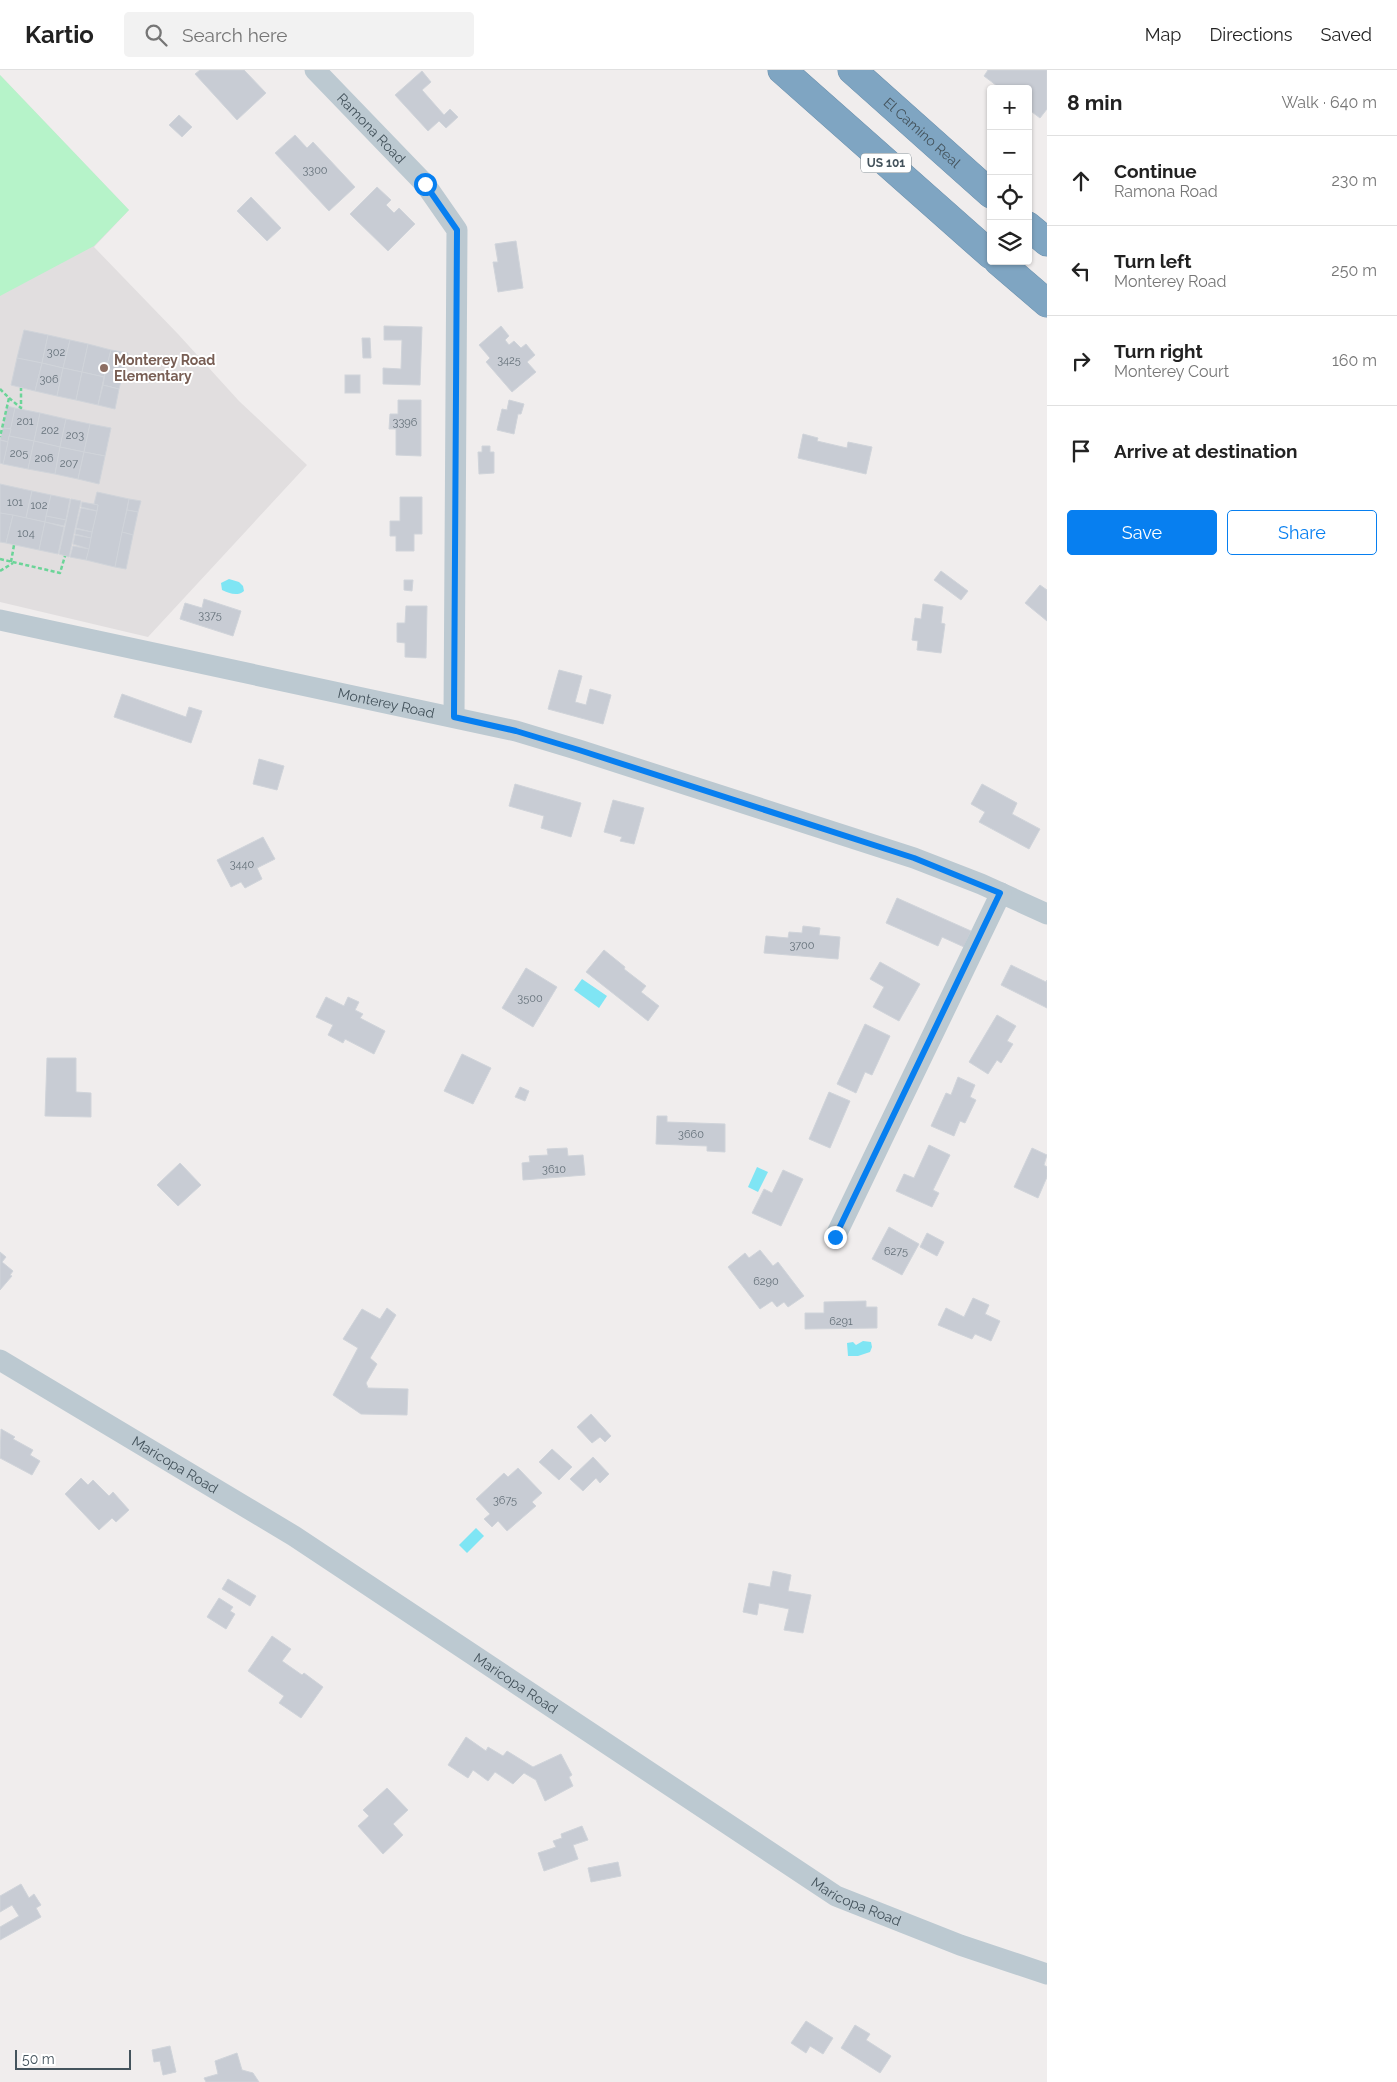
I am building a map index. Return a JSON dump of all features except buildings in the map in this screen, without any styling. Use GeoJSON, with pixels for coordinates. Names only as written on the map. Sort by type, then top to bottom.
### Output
{"type":"FeatureCollection","features":[{"type":"Feature","properties":{"kind":"highway","name":"US 101"},"geometry":{"type":"LineString","coordinates":[[782,70],[987,251]]}},
{"type":"Feature","properties":{"kind":"highway","name":"El Camino Real"},"geometry":{"type":"LineString","coordinates":[[852,70],[987,190]]}},
{"type":"Feature","properties":{"kind":"highway"},"geometry":{"type":"LineString","coordinates":[[1032,229],[1047,242]]}},
{"type":"Feature","properties":{"kind":"highway"},"geometry":{"type":"LineString","coordinates":[[1003,265],[1047,303]]}},
{"type":"Feature","properties":{"kind":"street","name":"Ramona Road"},"geometry":{"type":"LineString","coordinates":[[315,70],[425,184],[457,230],[454,717]]}},
{"type":"Feature","properties":{"kind":"street","name":"Monterey Road"},"geometry":{"type":"LineString","coordinates":[[0,620],[516,731],[616,761],[914,858],[1047,914]]}},
{"type":"Feature","properties":{"kind":"street"},"geometry":{"type":"LineString","coordinates":[[835,1237],[1000,893]]}},
{"type":"Feature","properties":{"kind":"street","name":"Maricopa Road"},"geometry":{"type":"LineString","coordinates":[[0,1360],[294,1536],[836,1896],[960,1945],[1047,1974]]}},
{"type":"Feature","properties":{"kind":"path"},"geometry":{"type":"LineString","coordinates":[[0,390],[21,408],[21,388]]}},
{"type":"Feature","properties":{"kind":"path"},"geometry":{"type":"LineString","coordinates":[[0,438],[9,398]]}},
{"type":"Feature","properties":{"kind":"path"},"geometry":{"type":"LineString","coordinates":[[13,562],[14,545]]}},
{"type":"Feature","properties":{"kind":"path"},"geometry":{"type":"LineString","coordinates":[[0,559],[60,573],[65,556]]}},
{"type":"Feature","properties":{"kind":"path"},"geometry":{"type":"LineString","coordinates":[[0,571],[13,562]]}},
{"type":"Feature","properties":{"kind":"shaded area","name":"Monterey Road Elementary"},"geometry":{"type":"Polygon","coordinates":[[[0,75],[129,210],[94,247],[178,334],[239,401],[307,465],[148,637],[0,602],[0,75]]]}},
{"type":"Feature","properties":{"kind":"green space"},"geometry":{"type":"Polygon","coordinates":[[[0,75],[129,210],[94,246],[0,296],[0,75]]]}},
{"type":"Feature","properties":{"kind":"water"},"geometry":{"type":"Polygon","coordinates":[[[229,579],[239,582],[243,586],[244,591],[236,594],[222,590],[221,583],[229,579]]]}},
{"type":"Feature","properties":{"kind":"water"},"geometry":{"type":"Polygon","coordinates":[[[582,979],[607,996],[599,1008],[574,990],[582,979]]]}},
{"type":"Feature","properties":{"kind":"water"},"geometry":{"type":"Polygon","coordinates":[[[757,1167],[768,1172],[758,1192],[748,1187],[757,1167]]]}},
{"type":"Feature","properties":{"kind":"water"},"geometry":{"type":"Polygon","coordinates":[[[863,1341],[871,1342],[870,1352],[858,1356],[848,1356],[847,1343],[853,1342],[856,1345],[863,1341]]]}},
{"type":"Feature","properties":{"kind":"water"},"geometry":{"type":"Polygon","coordinates":[[[476,1528],[484,1536],[467,1553],[459,1545],[476,1528]]]}},
{"type":"Feature","properties":{"kind":"place","name":"Monterey Road Elementary"},"geometry":{"type":"Point","coordinates":[104,368]}},
{"type":"Feature","properties":{"kind":"route"},"geometry":{"type":"LineString","coordinates":[[425,184],[457,230],[454,717],[516,731],[579,750],[914,858],[1000,893],[835,1237]]}}]}
